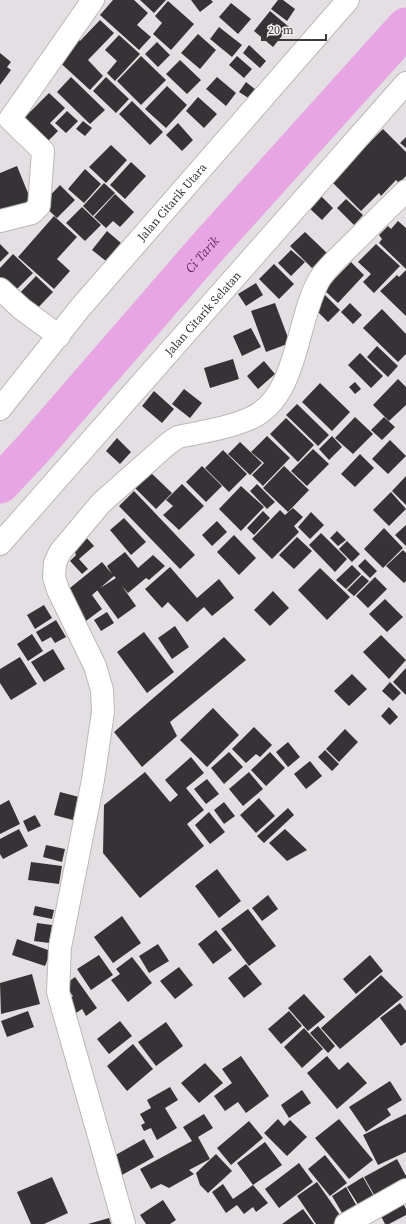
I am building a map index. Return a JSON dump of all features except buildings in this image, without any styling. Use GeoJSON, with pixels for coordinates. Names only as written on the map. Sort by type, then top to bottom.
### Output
{"type":"FeatureCollection","features":[{"type":"Feature","properties":{"kind":"street"},"geometry":{"type":"LineString","coordinates":[[0,222],[32,213],[39,206],[43,151],[5,125],[93,0]]}},
{"type":"Feature","properties":{"kind":"street","name":"Jalan Citarik Utara"},"geometry":{"type":"LineString","coordinates":[[0,409],[58,336],[154,222],[348,0]]}},
{"type":"Feature","properties":{"kind":"street","name":"Jalan Citarik Selatan"},"geometry":{"type":"LineString","coordinates":[[0,544],[406,83]]}},
{"type":"Feature","properties":{"kind":"street"},"geometry":{"type":"LineString","coordinates":[[124,1224],[58,992],[60,947],[93,780],[103,712],[102,690],[95,666],[58,590],[54,577],[55,562],[60,552],[101,503],[169,443],[178,437],[252,418],[268,407],[278,394],[287,377],[305,312],[320,278],[340,256],[406,191]]}},
{"type":"Feature","properties":{"kind":"street"},"geometry":{"type":"LineString","coordinates":[[0,290],[22,309],[58,336]]}},
{"type":"Feature","properties":{"kind":"street"},"geometry":{"type":"LineString","coordinates":[[346,1224],[406,1190]]}},
{"type":"Feature","properties":{"kind":"waterway","name":"Ci Tarik"},"geometry":{"type":"LineString","coordinates":[[0,484],[32,450],[207,248],[406,27]]}}]}
